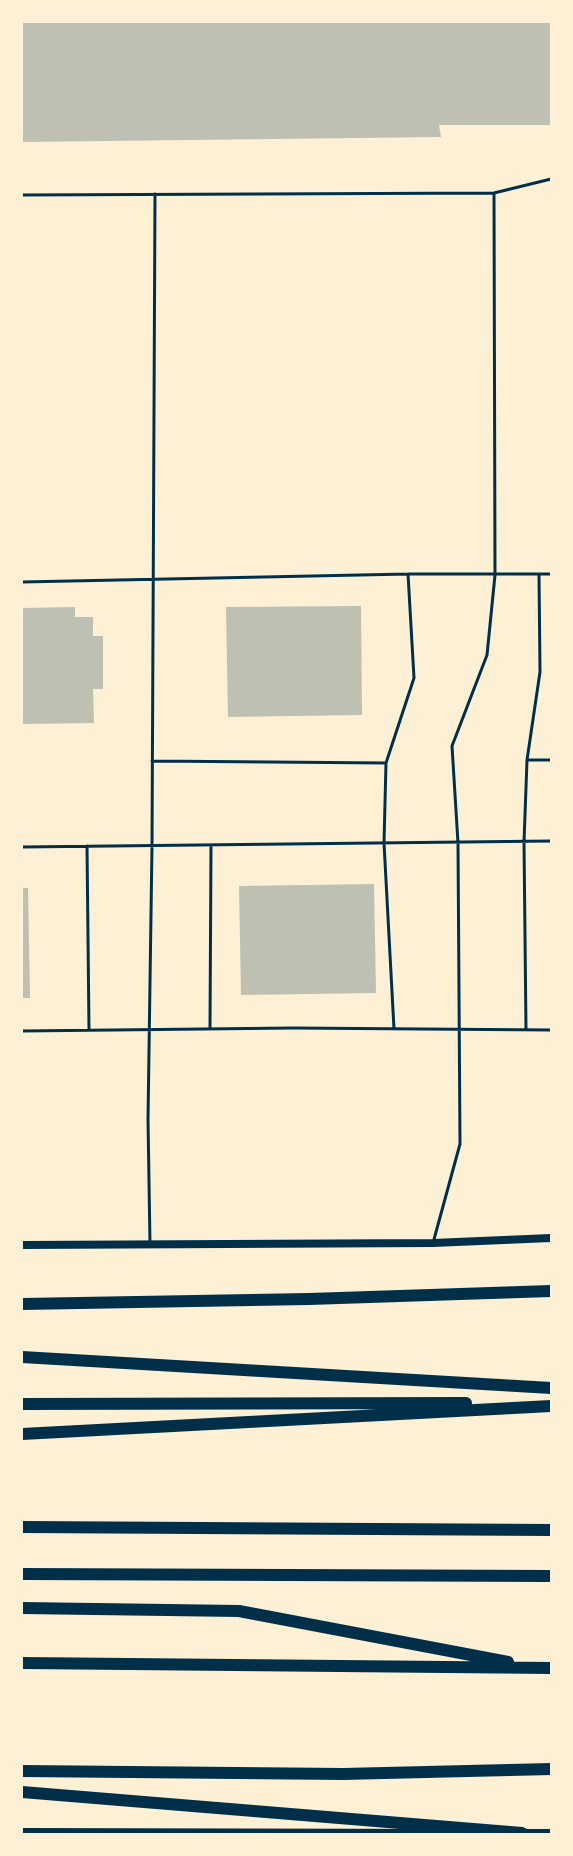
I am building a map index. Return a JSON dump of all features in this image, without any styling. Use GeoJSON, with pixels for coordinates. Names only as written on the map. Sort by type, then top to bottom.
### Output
{"type":"FeatureCollection","features":[{"type":"Feature","properties":{"kind":"highway"},"geometry":{"type":"LineString","coordinates":[[22,1304],[309,1299],[551,1291]]}},
{"type":"Feature","properties":{"kind":"highway"},"geometry":{"type":"LineString","coordinates":[[22,1357],[551,1388]]}},
{"type":"Feature","properties":{"kind":"highway"},"geometry":{"type":"LineString","coordinates":[[22,1404],[551,1403]]}},
{"type":"Feature","properties":{"kind":"highway"},"geometry":{"type":"LineString","coordinates":[[22,1434],[551,1406]]}},
{"type":"Feature","properties":{"kind":"highway"},"geometry":{"type":"LineString","coordinates":[[22,1527],[551,1530]]}},
{"type":"Feature","properties":{"kind":"highway"},"geometry":{"type":"LineString","coordinates":[[22,1574],[551,1576]]}},
{"type":"Feature","properties":{"kind":"highway"},"geometry":{"type":"LineString","coordinates":[[22,1608],[239,1611],[545,1668]]}},
{"type":"Feature","properties":{"kind":"highway"},"geometry":{"type":"LineString","coordinates":[[22,1663],[545,1668]]}},
{"type":"Feature","properties":{"kind":"highway"},"geometry":{"type":"LineString","coordinates":[[22,1771],[343,1774],[551,1769]]}},
{"type":"Feature","properties":{"kind":"highway"},"geometry":{"type":"LineString","coordinates":[[22,1792],[522,1833]]}},
{"type":"Feature","properties":{"kind":"main road"},"geometry":{"type":"LineString","coordinates":[[22,1245],[433,1243],[551,1238]]}},
{"type":"Feature","properties":{"kind":"main road"},"geometry":{"type":"LineString","coordinates":[[22,1832],[551,1833]]}},
{"type":"Feature","properties":{"kind":"lane"},"geometry":{"type":"LineString","coordinates":[[22,195],[494,193],[551,178]]}},
{"type":"Feature","properties":{"kind":"lane"},"geometry":{"type":"LineString","coordinates":[[433,1243],[460,1144],[458,843],[452,746],[487,654],[495,575],[494,193]]}},
{"type":"Feature","properties":{"kind":"lane"},"geometry":{"type":"LineString","coordinates":[[150,1244],[148,1119],[152,846],[155,194]]}},
{"type":"Feature","properties":{"kind":"lane"},"geometry":{"type":"LineString","coordinates":[[394,1029],[384,843],[386,763],[414,678],[408,574]]}},
{"type":"Feature","properties":{"kind":"lane"},"geometry":{"type":"LineString","coordinates":[[22,582],[408,574],[551,574]]}},
{"type":"Feature","properties":{"kind":"lane"},"geometry":{"type":"LineString","coordinates":[[526,1030],[524,842],[527,760],[540,672],[539,574]]}},
{"type":"Feature","properties":{"kind":"lane"},"geometry":{"type":"LineString","coordinates":[[527,760],[551,760]]}},
{"type":"Feature","properties":{"kind":"lane"},"geometry":{"type":"LineString","coordinates":[[152,761],[386,763]]}},
{"type":"Feature","properties":{"kind":"lane"},"geometry":{"type":"LineString","coordinates":[[22,847],[551,841]]}},
{"type":"Feature","properties":{"kind":"lane"},"geometry":{"type":"LineString","coordinates":[[210,1028],[211,845]]}},
{"type":"Feature","properties":{"kind":"lane"},"geometry":{"type":"LineString","coordinates":[[86,846],[89,1030]]}},
{"type":"Feature","properties":{"kind":"lane"},"geometry":{"type":"LineString","coordinates":[[22,1031],[210,1028],[551,1030]]}},
{"type":"Feature","properties":{"kind":"building"},"geometry":{"type":"Polygon","coordinates":[[[22,22],[551,22],[551,125],[439,125],[441,137],[22,142],[22,22]]]}},
{"type":"Feature","properties":{"kind":"building"},"geometry":{"type":"Polygon","coordinates":[[[361,606],[362,715],[228,717],[226,607],[361,606]]]}},
{"type":"Feature","properties":{"kind":"building"},"geometry":{"type":"Polygon","coordinates":[[[75,607],[75,617],[93,617],[93,636],[103,636],[103,689],[93,689],[94,723],[22,724],[22,608],[75,607]]]}},
{"type":"Feature","properties":{"kind":"building"},"geometry":{"type":"Polygon","coordinates":[[[374,884],[376,993],[241,995],[239,886],[374,884]]]}},
{"type":"Feature","properties":{"kind":"building"},"geometry":{"type":"Polygon","coordinates":[[[22,888],[28,888],[30,998],[22,998],[22,888]]]}}]}
